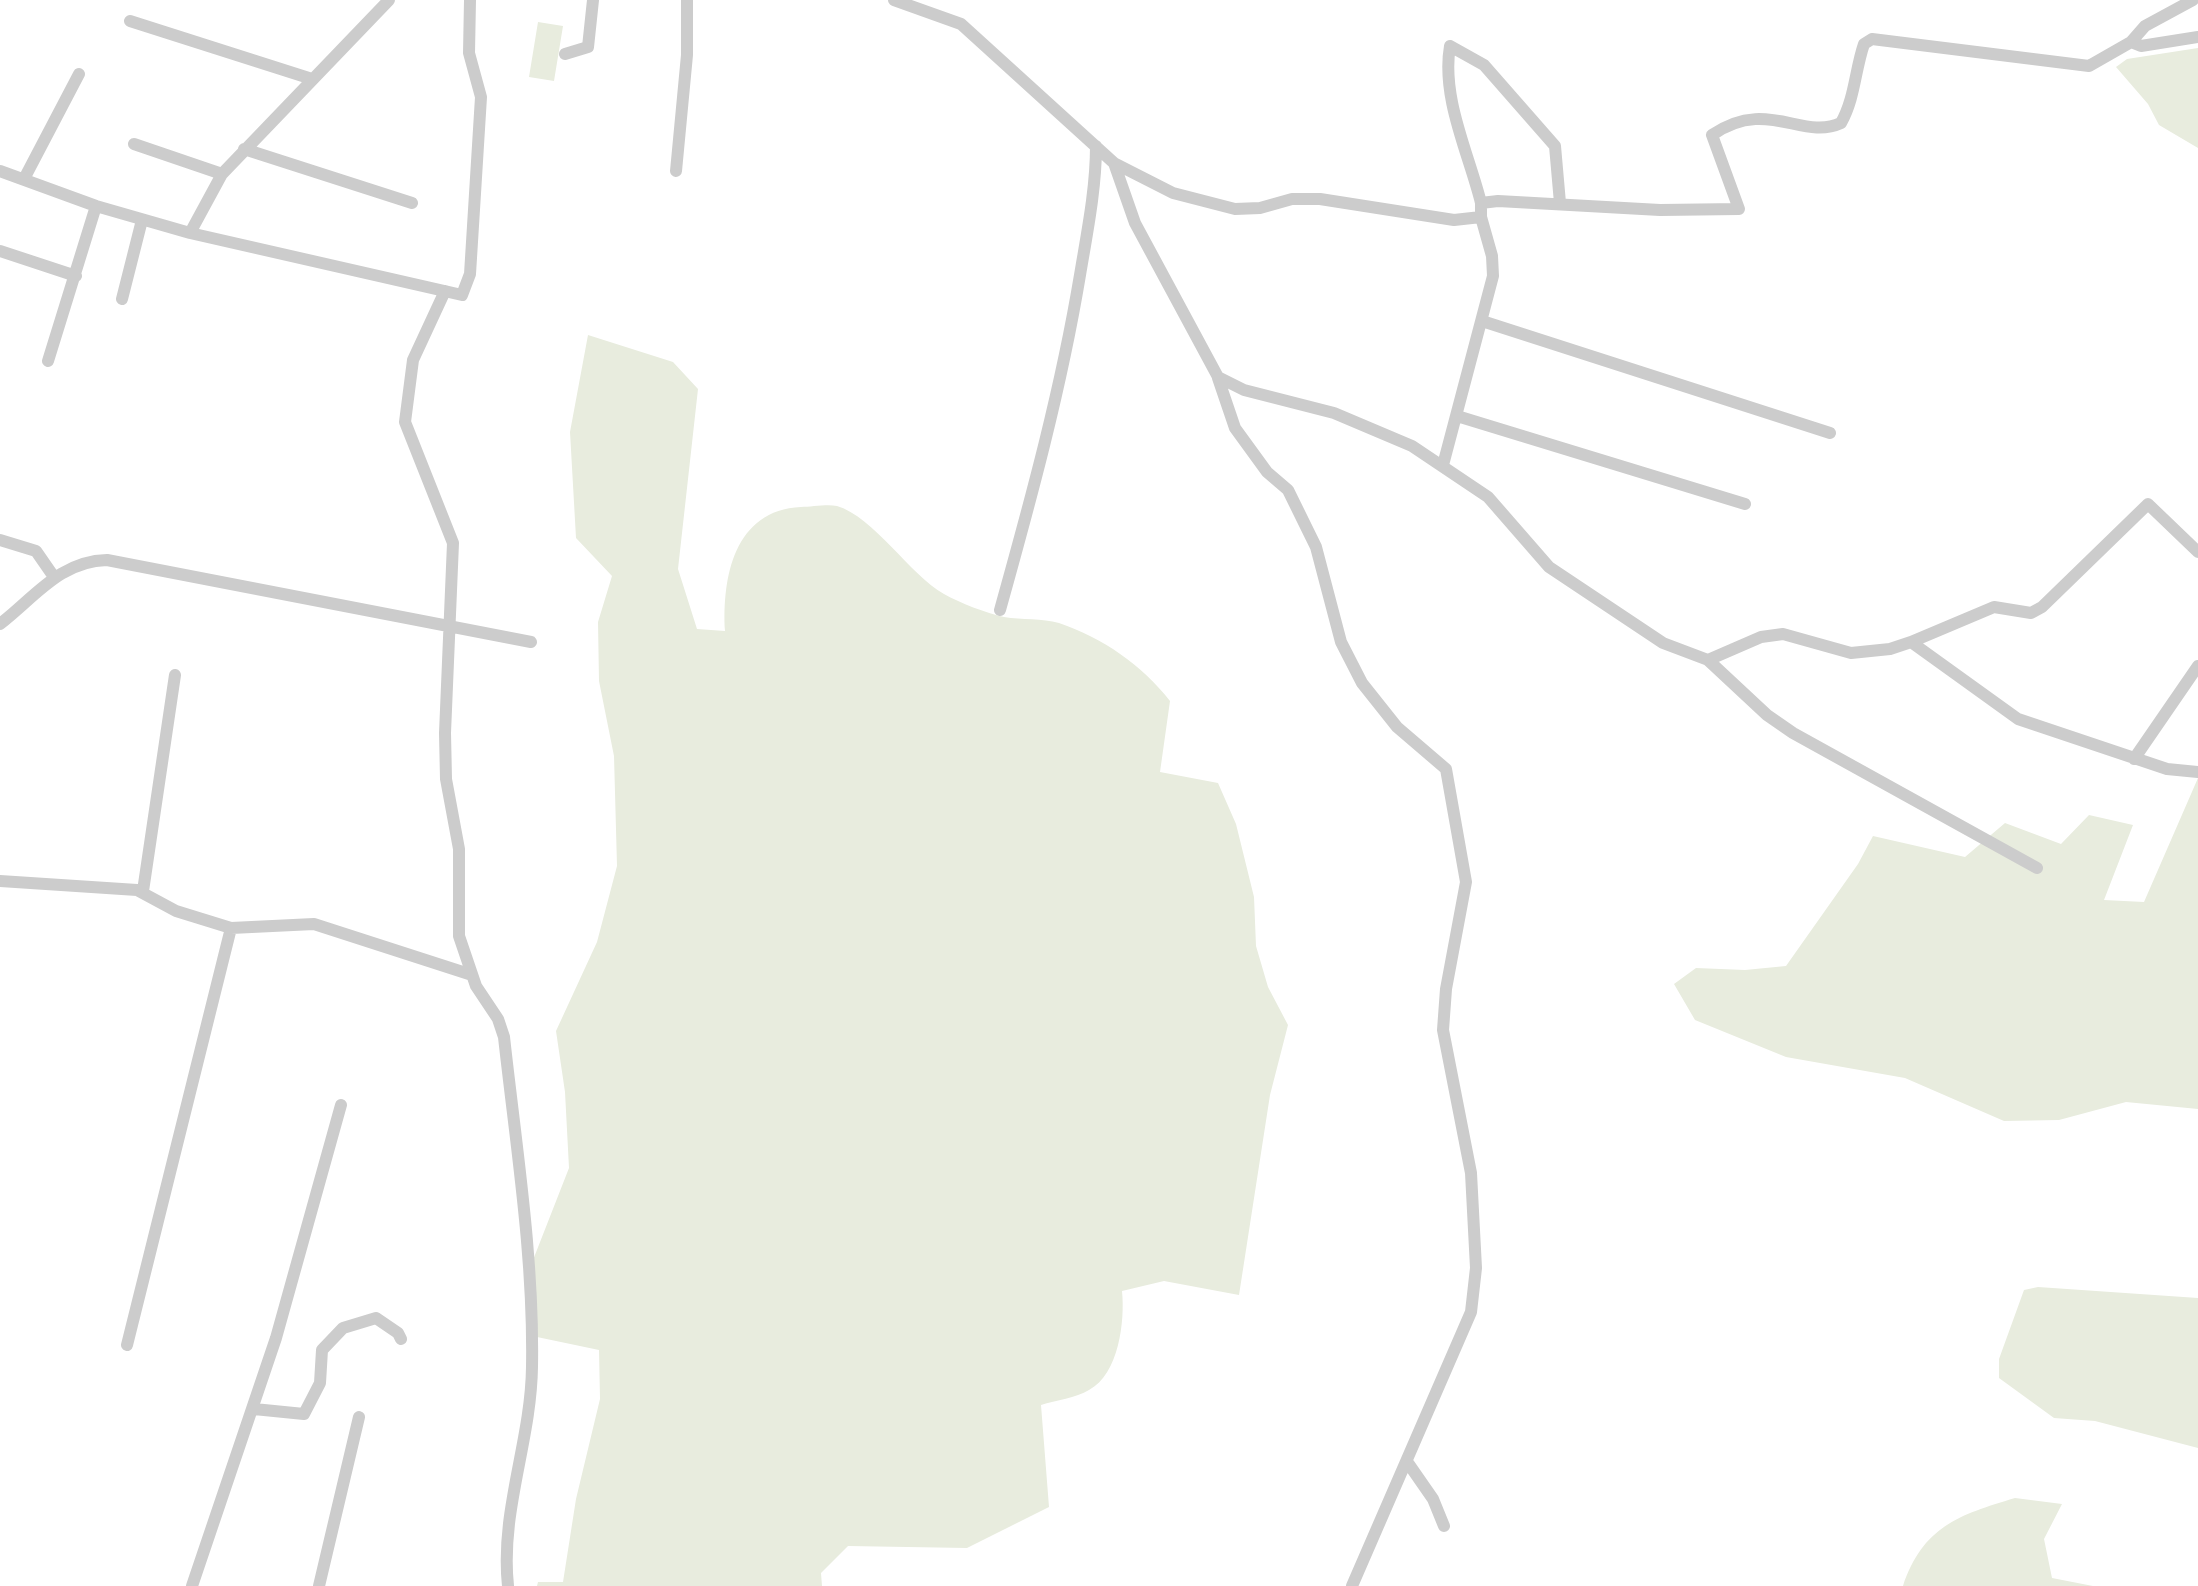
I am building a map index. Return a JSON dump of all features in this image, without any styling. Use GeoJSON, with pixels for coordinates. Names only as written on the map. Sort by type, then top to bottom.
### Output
{"type":"FeatureCollection","features":[{"type":"Feature","properties":{"kind":"street"},"geometry":{"type":"LineString","coordinates":[[190,233],[222,174],[388,0]]}},
{"type":"Feature","properties":{"kind":"street"},"geometry":{"type":"LineString","coordinates":[[0,171],[190,233],[462,295],[470,274],[481,97],[469,53],[470,0]]}},
{"type":"Feature","properties":{"kind":"street"},"geometry":{"type":"LineString","coordinates":[[566,54],[588,47],[592,0]]}},
{"type":"Feature","properties":{"kind":"street"},"geometry":{"type":"LineString","coordinates":[[676,171],[688,0]]}},
{"type":"Feature","properties":{"kind":"street"},"geometry":{"type":"LineString","coordinates":[[894,0],[961,24],[1114,163],[1173,193],[1235,209],[1320,199],[1454,220],[1481,210],[1560,203],[1660,210],[1738,209],[1712,135],[1744,119],[1827,129],[1840,124],[1852,96],[1861,51],[1872,40],[2089,67],[2132,41],[2161,15],[2193,0]]}},
{"type":"Feature","properties":{"kind":"street"},"geometry":{"type":"LineString","coordinates":[[2161,15],[2176,0]]}},
{"type":"Feature","properties":{"kind":"street"},"geometry":{"type":"LineString","coordinates":[[130,21],[312,79]]}},
{"type":"Feature","properties":{"kind":"street"},"geometry":{"type":"LineString","coordinates":[[2132,41],[2141,46],[2198,37]]}},
{"type":"Feature","properties":{"kind":"street"},"geometry":{"type":"LineString","coordinates":[[1443,465],[1493,276],[1453,99],[1447,62],[1450,46],[1484,65],[1555,146],[1560,203]]}},
{"type":"Feature","properties":{"kind":"street"},"geometry":{"type":"LineString","coordinates":[[24,179],[79,74]]}},
{"type":"Feature","properties":{"kind":"street"},"geometry":{"type":"LineString","coordinates":[[134,144],[222,174]]}},
{"type":"Feature","properties":{"kind":"street"},"geometry":{"type":"LineString","coordinates":[[1000,610],[1049,433],[1071,331],[1096,146]]}},
{"type":"Feature","properties":{"kind":"street"},"geometry":{"type":"LineString","coordinates":[[244,149],[412,202]]}},
{"type":"Feature","properties":{"kind":"street"},"geometry":{"type":"LineString","coordinates":[[1114,163],[1135,223],[1218,377],[1235,428],[1267,472],[1288,490],[1316,547],[1341,642],[1362,683],[1397,728],[1446,769],[1466,882],[1443,1030],[1471,1174],[1475,1226],[1471,1312],[1352,1586]]}},
{"type":"Feature","properties":{"kind":"street"},"geometry":{"type":"LineString","coordinates":[[48,362],[96,206]]}},
{"type":"Feature","properties":{"kind":"street"},"geometry":{"type":"LineString","coordinates":[[122,299],[142,220]]}},
{"type":"Feature","properties":{"kind":"street"},"geometry":{"type":"LineString","coordinates":[[0,251],[76,276]]}},
{"type":"Feature","properties":{"kind":"street"},"geometry":{"type":"LineString","coordinates":[[446,292],[413,360],[405,422],[453,543],[446,778],[459,849],[459,936],[472,975],[504,1037],[521,1178],[532,1370],[522,1458],[505,1538],[508,1586]]}},
{"type":"Feature","properties":{"kind":"street"},"geometry":{"type":"LineString","coordinates":[[1483,321],[1831,433]]}},
{"type":"Feature","properties":{"kind":"street"},"geometry":{"type":"LineString","coordinates":[[1218,377],[1244,390],[1334,413],[1412,446],[1500,509],[1550,567],[1664,643],[1708,659],[1793,733],[2037,868]]}},
{"type":"Feature","properties":{"kind":"street"},"geometry":{"type":"LineString","coordinates":[[1457,416],[1745,504]]}},
{"type":"Feature","properties":{"kind":"street"},"geometry":{"type":"LineString","coordinates":[[1708,659],[1761,637],[1783,634],[1851,652],[1890,649],[1994,607],[2031,613],[2148,504],[2198,552]]}},
{"type":"Feature","properties":{"kind":"street"},"geometry":{"type":"LineString","coordinates":[[0,539],[36,551],[53,577]]}},
{"type":"Feature","properties":{"kind":"street"},"geometry":{"type":"LineString","coordinates":[[0,625],[53,577],[78,562],[107,560],[530,642]]}},
{"type":"Feature","properties":{"kind":"street"},"geometry":{"type":"LineString","coordinates":[[1911,641],[2018,719],[2167,769],[2198,772]]}},
{"type":"Feature","properties":{"kind":"street"},"geometry":{"type":"LineString","coordinates":[[2134,759],[2198,666]]}},
{"type":"Feature","properties":{"kind":"street"},"geometry":{"type":"LineString","coordinates":[[142,891],[175,675]]}},
{"type":"Feature","properties":{"kind":"street"},"geometry":{"type":"LineString","coordinates":[[0,899],[1,881],[142,891],[176,911],[231,928],[314,924],[472,975]]}},
{"type":"Feature","properties":{"kind":"street"},"geometry":{"type":"LineString","coordinates":[[127,1345],[231,928]]}},
{"type":"Feature","properties":{"kind":"street"},"geometry":{"type":"LineString","coordinates":[[192,1586],[254,1409],[341,1105]]}},
{"type":"Feature","properties":{"kind":"street"},"geometry":{"type":"LineString","coordinates":[[254,1409],[304,1414],[320,1382],[322,1350],[343,1328],[376,1318],[401,1340]]}},
{"type":"Feature","properties":{"kind":"street"},"geometry":{"type":"LineString","coordinates":[[319,1586],[359,1417]]}},
{"type":"Feature","properties":{"kind":"street"},"geometry":{"type":"LineString","coordinates":[[1408,1463],[1444,1526]]}},
{"type":"Feature","properties":{"kind":"shaded area"},"geometry":{"type":"Polygon","coordinates":[[[538,22],[563,26],[554,81],[529,77],[538,22]]]}},
{"type":"Feature","properties":{"kind":"shaded area"},"geometry":{"type":"Polygon","coordinates":[[[2198,48],[2198,148],[2159,125],[2148,104],[2116,67],[2127,59],[2198,48]]]}},
{"type":"Feature","properties":{"kind":"shaded area"},"geometry":{"type":"Polygon","coordinates":[[[588,335],[673,362],[698,389],[678,569],[697,629],[725,631],[730,569],[737,550],[760,520],[778,511],[833,505],[865,522],[944,594],[997,615],[1052,621],[1075,629],[1120,654],[1147,676],[1170,701],[1160,772],[1218,783],[1236,824],[1254,897],[1256,946],[1268,987],[1288,1025],[1270,1095],[1239,1295],[1164,1281],[1122,1291],[1121,1331],[1107,1372],[1084,1393],[1041,1405],[1049,1507],[967,1548],[848,1546],[821,1573],[822,1586],[537,1586],[538,1582],[563,1582],[576,1499],[600,1399],[599,1350],[537,1337],[533,1260],[569,1168],[556,1031],[597,942],[617,866],[614,756],[599,681],[598,622],[612,576],[576,538],[570,432],[588,335]]]}},
{"type":"Feature","properties":{"kind":"shaded area"},"geometry":{"type":"Polygon","coordinates":[[[2198,778],[2198,1109],[2126,1102],[2059,1120],[2004,1121],[1905,1078],[1786,1057],[1695,1020],[1674,984],[1696,968],[1786,966],[1873,836],[1965,857],[2005,823],[2061,844],[2089,815],[2133,825],[2104,900],[2144,902],[2198,778]]]}},
{"type":"Feature","properties":{"kind":"shaded area"},"geometry":{"type":"Polygon","coordinates":[[[2038,1287],[2198,1298],[2198,1448],[2095,1421],[2054,1418],[1999,1378],[1999,1359],[2024,1290],[2038,1287]]]}},
{"type":"Feature","properties":{"kind":"shaded area"},"geometry":{"type":"Polygon","coordinates":[[[2015,1498],[2062,1504],[2044,1539],[2052,1578],[2093,1586],[1903,1586],[1921,1550],[1945,1526],[2015,1498]]]}}]}
